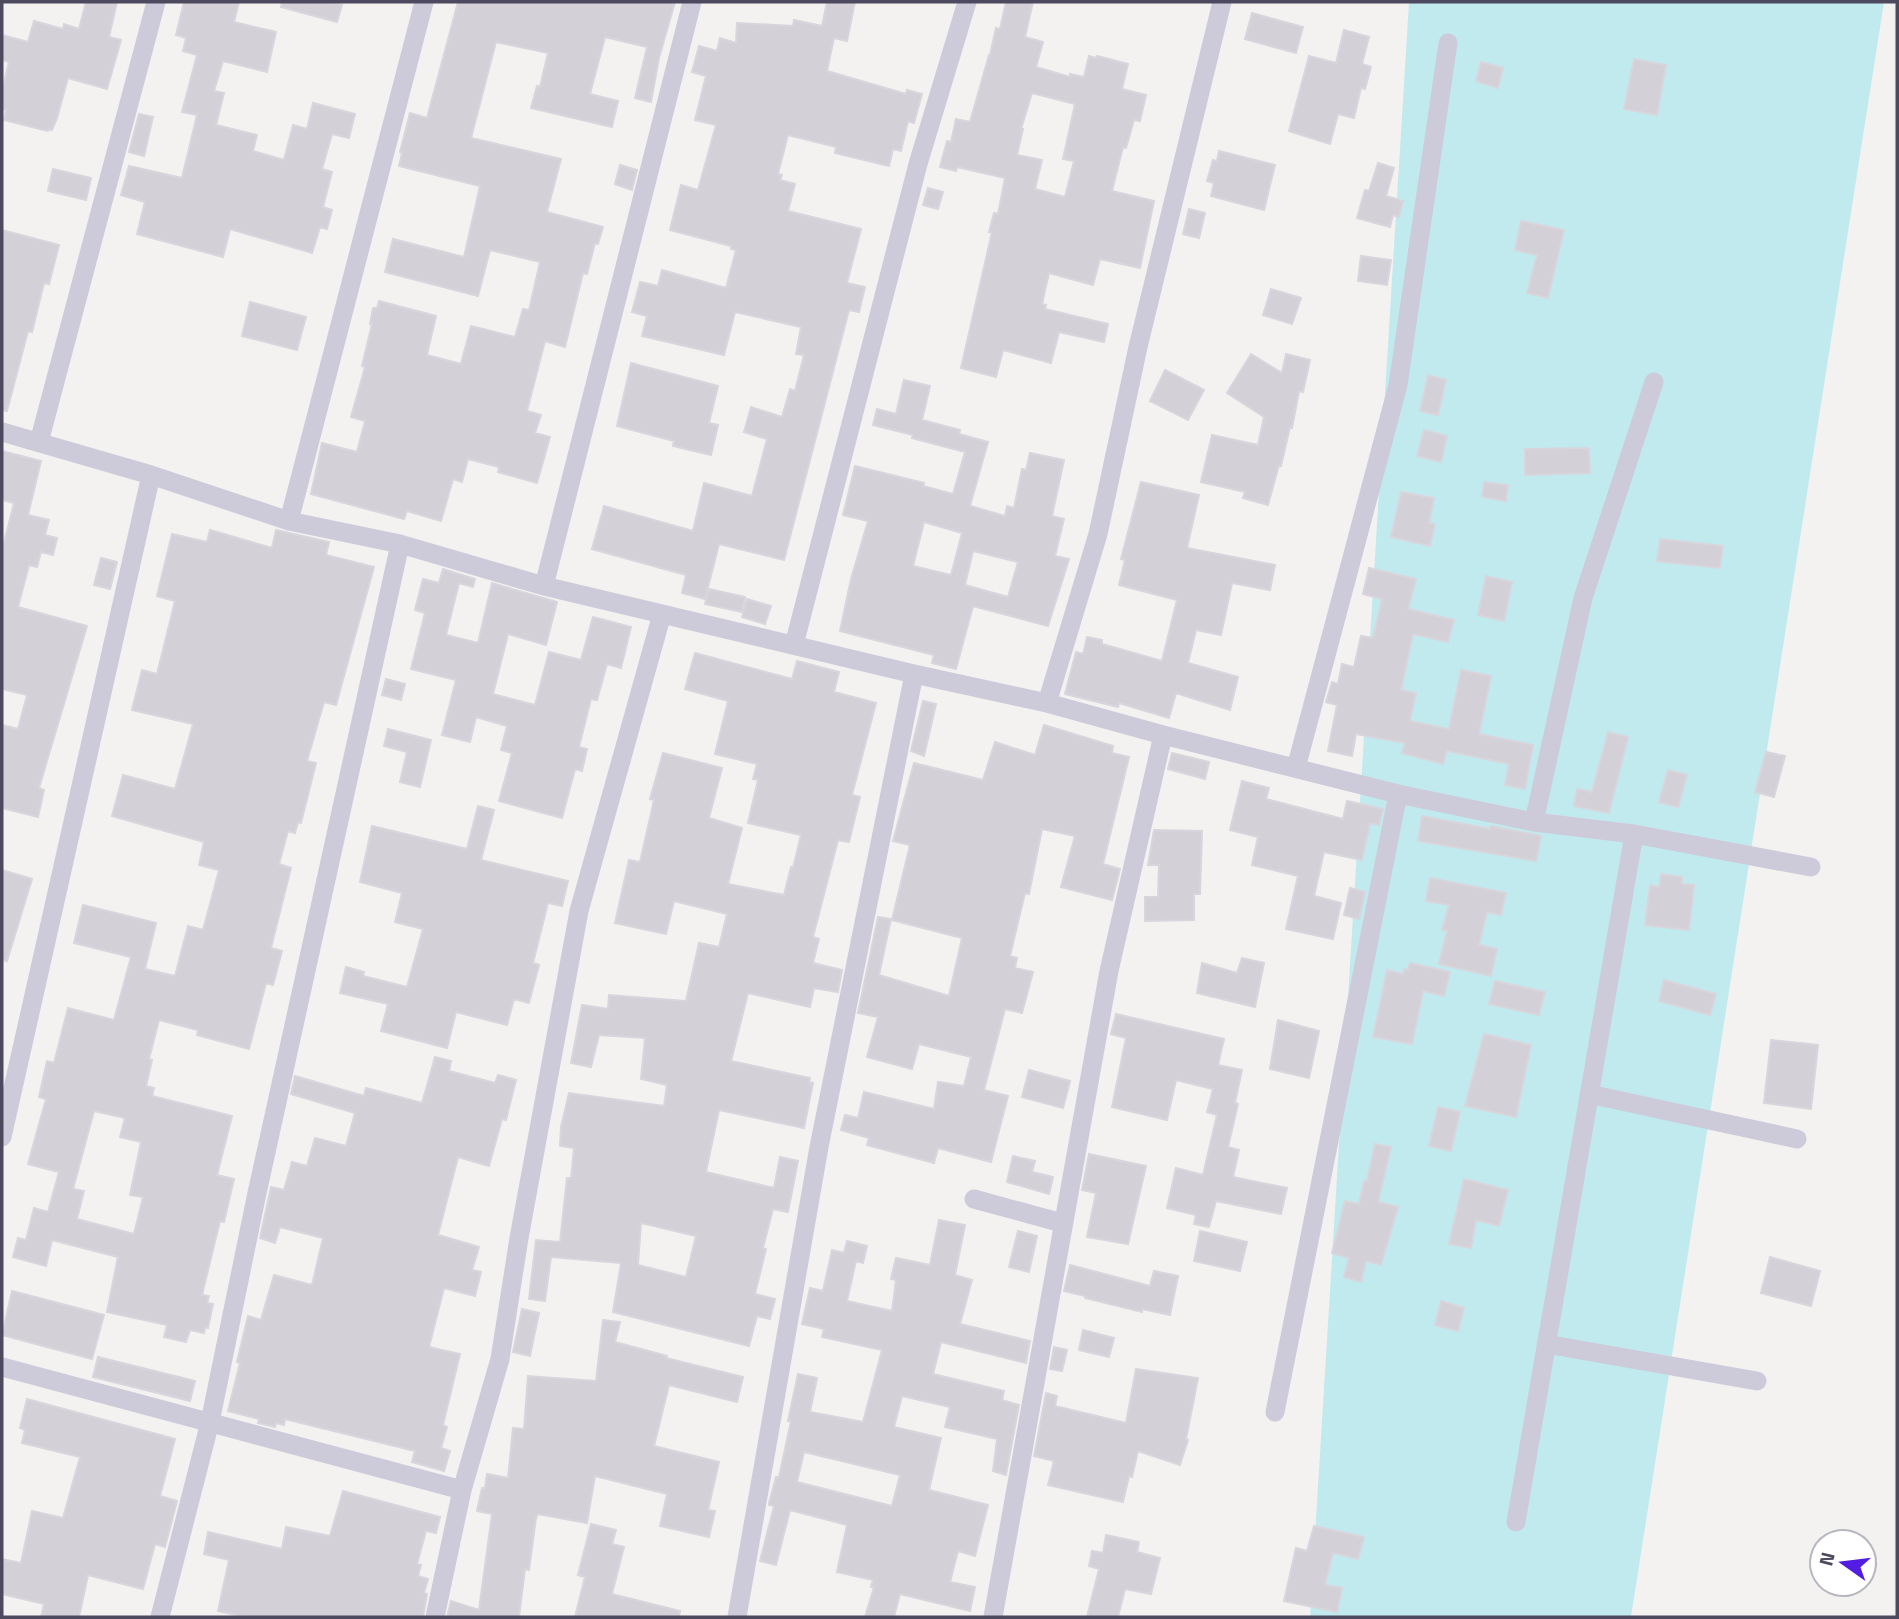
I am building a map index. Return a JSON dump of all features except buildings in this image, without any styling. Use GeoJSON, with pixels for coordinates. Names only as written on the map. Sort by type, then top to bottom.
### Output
{"type":"FeatureCollection","features":[{"type":"Feature","properties":{"kind":"street"},"geometry":{"type":"LineString","coordinates":[[39,442],[156,2]]}},
{"type":"Feature","properties":{"kind":"street"},"geometry":{"type":"LineString","coordinates":[[289,521],[424,2]]}},
{"type":"Feature","properties":{"kind":"street"},"geometry":{"type":"LineString","coordinates":[[544,586],[692,2]]}},
{"type":"Feature","properties":{"kind":"street"},"geometry":{"type":"LineString","coordinates":[[794,645],[915,175],[967,2]]}},
{"type":"Feature","properties":{"kind":"street"},"geometry":{"type":"LineString","coordinates":[[1047,703],[1098,534],[1138,348],[1222,2]]}},
{"type":"Feature","properties":{"kind":"street"},"geometry":{"type":"LineString","coordinates":[[1296,768],[1398,385],[1448,43]]}},
{"type":"Feature","properties":{"kind":"street"},"geometry":{"type":"LineString","coordinates":[[1534,822],[1583,598],[1654,382]]}},
{"type":"Feature","properties":{"kind":"street"},"geometry":{"type":"LineString","coordinates":[[2,432],[151,475],[289,521],[400,544],[544,586],[1047,703],[1398,794],[1534,822],[1634,834],[1811,867]]}},
{"type":"Feature","properties":{"kind":"street"},"geometry":{"type":"LineString","coordinates":[[2,1137],[151,475]]}},
{"type":"Feature","properties":{"kind":"street"},"geometry":{"type":"LineString","coordinates":[[160,1617],[210,1422],[257,1192],[400,544]]}},
{"type":"Feature","properties":{"kind":"street"},"geometry":{"type":"LineString","coordinates":[[435,1617],[462,1490],[500,1359],[519,1238],[579,911],[662,614]]}},
{"type":"Feature","properties":{"kind":"street"},"geometry":{"type":"LineString","coordinates":[[737,1617],[819,1147],[914,674]]}},
{"type":"Feature","properties":{"kind":"street"},"geometry":{"type":"LineString","coordinates":[[993,1617],[1109,971],[1163,735]]}},
{"type":"Feature","properties":{"kind":"street"},"geometry":{"type":"LineString","coordinates":[[1275,1412],[1398,794]]}},
{"type":"Feature","properties":{"kind":"street"},"geometry":{"type":"LineString","coordinates":[[1516,1522],[1634,834]]}},
{"type":"Feature","properties":{"kind":"street"},"geometry":{"type":"LineString","coordinates":[[1589,1094],[1797,1139]]}},
{"type":"Feature","properties":{"kind":"street"},"geometry":{"type":"LineString","coordinates":[[974,1199],[1062,1223]]}},
{"type":"Feature","properties":{"kind":"street"},"geometry":{"type":"LineString","coordinates":[[1546,1344],[1756,1381]]}},
{"type":"Feature","properties":{"kind":"street"},"geometry":{"type":"LineString","coordinates":[[2,1367],[462,1490]]}},
{"type":"Feature","properties":{"kind":"shaded area"},"geometry":{"type":"Polygon","coordinates":[[[1409,2],[1884,2],[1631,1617],[1310,1617],[1409,2]]]}}]}
